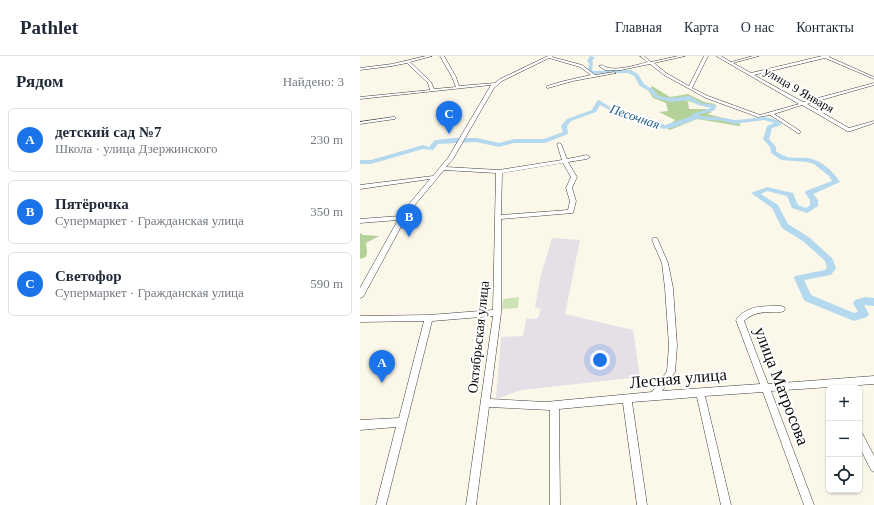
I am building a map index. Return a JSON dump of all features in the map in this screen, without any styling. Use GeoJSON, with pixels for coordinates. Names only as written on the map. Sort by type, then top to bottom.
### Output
{"type":"FeatureCollection","features":[{"type":"Feature","properties":{"kind":"street"},"geometry":{"type":"LineString","coordinates":[[360,69],[392,65],[430,56]]}},
{"type":"Feature","properties":{"kind":"street"},"geometry":{"type":"LineString","coordinates":[[442,56],[454,77],[458,88]]}},
{"type":"Feature","properties":{"kind":"street"},"geometry":{"type":"LineString","coordinates":[[642,56],[690,88],[760,116],[874,84]]}},
{"type":"Feature","properties":{"kind":"street"},"geometry":{"type":"LineString","coordinates":[[600,66],[604,69],[612,70],[683,56]]}},
{"type":"Feature","properties":{"kind":"street"},"geometry":{"type":"LineString","coordinates":[[690,88],[706,56]]}},
{"type":"Feature","properties":{"kind":"street","name":"улица 9 Января"},"geometry":{"type":"LineString","coordinates":[[718,56],[849,130],[874,122]]}},
{"type":"Feature","properties":{"kind":"street"},"geometry":{"type":"LineString","coordinates":[[730,63],[757,56]]}},
{"type":"Feature","properties":{"kind":"street"},"geometry":{"type":"LineString","coordinates":[[751,74],[826,56],[874,78]]}},
{"type":"Feature","properties":{"kind":"street"},"geometry":{"type":"LineString","coordinates":[[360,98],[494,84],[550,57],[581,66],[593,75]]}},
{"type":"Feature","properties":{"kind":"street"},"geometry":{"type":"LineString","coordinates":[[407,61],[430,84],[432,91]]}},
{"type":"Feature","properties":{"kind":"street"},"geometry":{"type":"LineString","coordinates":[[548,87],[556,83],[593,75],[620,72]]}},
{"type":"Feature","properties":{"kind":"street"},"geometry":{"type":"LineString","coordinates":[[360,295],[402,218],[416,197],[443,168],[462,140],[494,84]]}},
{"type":"Feature","properties":{"kind":"street"},"geometry":{"type":"LineString","coordinates":[[770,113],[798,132]]}},
{"type":"Feature","properties":{"kind":"street"},"geometry":{"type":"LineString","coordinates":[[360,123],[393,118]]}},
{"type":"Feature","properties":{"kind":"street"},"geometry":{"type":"LineString","coordinates":[[498,217],[571,212],[573,201],[569,188],[574,178],[565,161],[559,144]]}},
{"type":"Feature","properties":{"kind":"street"},"geometry":{"type":"LineString","coordinates":[[443,168],[499,172],[587,158]]}},
{"type":"Feature","properties":{"kind":"street","name":"Октябрьская улица"},"geometry":{"type":"LineString","coordinates":[[471,505],[497,313],[499,172]]}},
{"type":"Feature","properties":{"kind":"street"},"geometry":{"type":"LineString","coordinates":[[360,188],[418,178],[435,177]]}},
{"type":"Feature","properties":{"kind":"street"},"geometry":{"type":"LineString","coordinates":[[360,221],[402,218]]}},
{"type":"Feature","properties":{"kind":"street"},"geometry":{"type":"LineString","coordinates":[[654,396],[671,372],[673,358],[669,288],[665,263],[655,240]]}},
{"type":"Feature","properties":{"kind":"street","name":"улица Матросова"},"geometry":{"type":"LineString","coordinates":[[781,309],[759,308],[745,314],[740,320],[809,505]]}},
{"type":"Feature","properties":{"kind":"street"},"geometry":{"type":"LineString","coordinates":[[360,319],[429,318],[497,313]]}},
{"type":"Feature","properties":{"kind":"street"},"geometry":{"type":"LineString","coordinates":[[381,505],[429,318]]}},
{"type":"Feature","properties":{"kind":"street","name":"Лесная улица"},"geometry":{"type":"LineString","coordinates":[[834,385],[874,380]]}},
{"type":"Feature","properties":{"kind":"street","name":"Лесная улица"},"geometry":{"type":"LineString","coordinates":[[484,403],[554,405],[700,392],[826,385]]}},
{"type":"Feature","properties":{"kind":"street"},"geometry":{"type":"LineString","coordinates":[[700,392],[726,505]]}},
{"type":"Feature","properties":{"kind":"street"},"geometry":{"type":"LineString","coordinates":[[627,398],[642,505]]}},
{"type":"Feature","properties":{"kind":"street"},"geometry":{"type":"LineString","coordinates":[[554,405],[555,505]]}},
{"type":"Feature","properties":{"kind":"street"},"geometry":{"type":"LineString","coordinates":[[360,425],[402,422]]}},
{"type":"Feature","properties":{"kind":"street"},"geometry":{"type":"LineString","coordinates":[[862,442],[874,467]]}},
{"type":"Feature","properties":{"kind":"shaded area"},"geometry":{"type":"Polygon","coordinates":[[[552,238],[580,240],[565,314],[633,330],[640,377],[522,390],[496,399],[501,337],[523,336],[526,319],[538,318],[541,309],[535,308],[540,278],[552,238]]]}},
{"type":"Feature","properties":{"kind":"green space"},"geometry":{"type":"Polygon","coordinates":[[[652,86],[670,97],[688,94],[704,102],[715,104],[717,107],[700,105],[685,100],[688,102],[689,109],[706,109],[712,112],[707,114],[736,121],[741,125],[739,126],[697,119],[670,130],[666,128],[675,120],[659,112],[668,111],[666,103],[653,98],[649,91],[652,86]]]}},
{"type":"Feature","properties":{"kind":"green space"},"geometry":{"type":"Polygon","coordinates":[[[360,233],[363,235],[379,236],[366,243],[366,257],[360,259],[360,233]]]}},
{"type":"Feature","properties":{"kind":"green space"},"geometry":{"type":"Polygon","coordinates":[[[519,297],[518,308],[502,309],[503,299],[519,297]]]}},
{"type":"Feature","properties":{"kind":"waterway"},"geometry":{"type":"LineString","coordinates":[[592,56],[593,57],[589,61],[591,63],[590,70],[593,73],[629,71],[636,75],[642,85],[652,91],[657,97],[671,100],[690,98],[700,104],[714,106],[713,109],[694,115],[697,117]]}},
{"type":"Feature","properties":{"kind":"waterway","name":"Песочная"},"geometry":{"type":"LineString","coordinates":[[360,162],[371,162],[423,147],[431,149],[436,142],[453,140],[477,140],[499,145],[514,141],[545,141],[566,133],[564,126],[569,120],[594,111],[599,102],[608,108],[646,118],[663,127],[673,126],[688,119],[697,117]]}},
{"type":"Feature","properties":{"kind":"waterway"},"geometry":{"type":"LineString","coordinates":[[697,117],[704,119],[723,119],[734,122],[758,118],[774,121],[779,124],[769,127],[766,139],[773,147],[773,152],[783,159],[808,160],[816,163],[832,175],[836,182],[809,193],[814,200],[814,206],[807,211],[795,206],[790,195],[767,189],[755,193],[775,207],[785,226],[807,240],[829,260],[832,268],[828,273],[798,278],[808,298],[854,317],[864,314],[858,303],[865,301],[874,302]]}},
{"type":"Feature","properties":{"kind":"place","name":"Светофор"},"geometry":{"type":"Point","coordinates":[449,134]}},
{"type":"Feature","properties":{"kind":"place","name":"Пятёрочка"},"geometry":{"type":"Point","coordinates":[409,237]}},
{"type":"Feature","properties":{"kind":"place","name":"детский сад №7"},"geometry":{"type":"Point","coordinates":[382,383]}}]}
